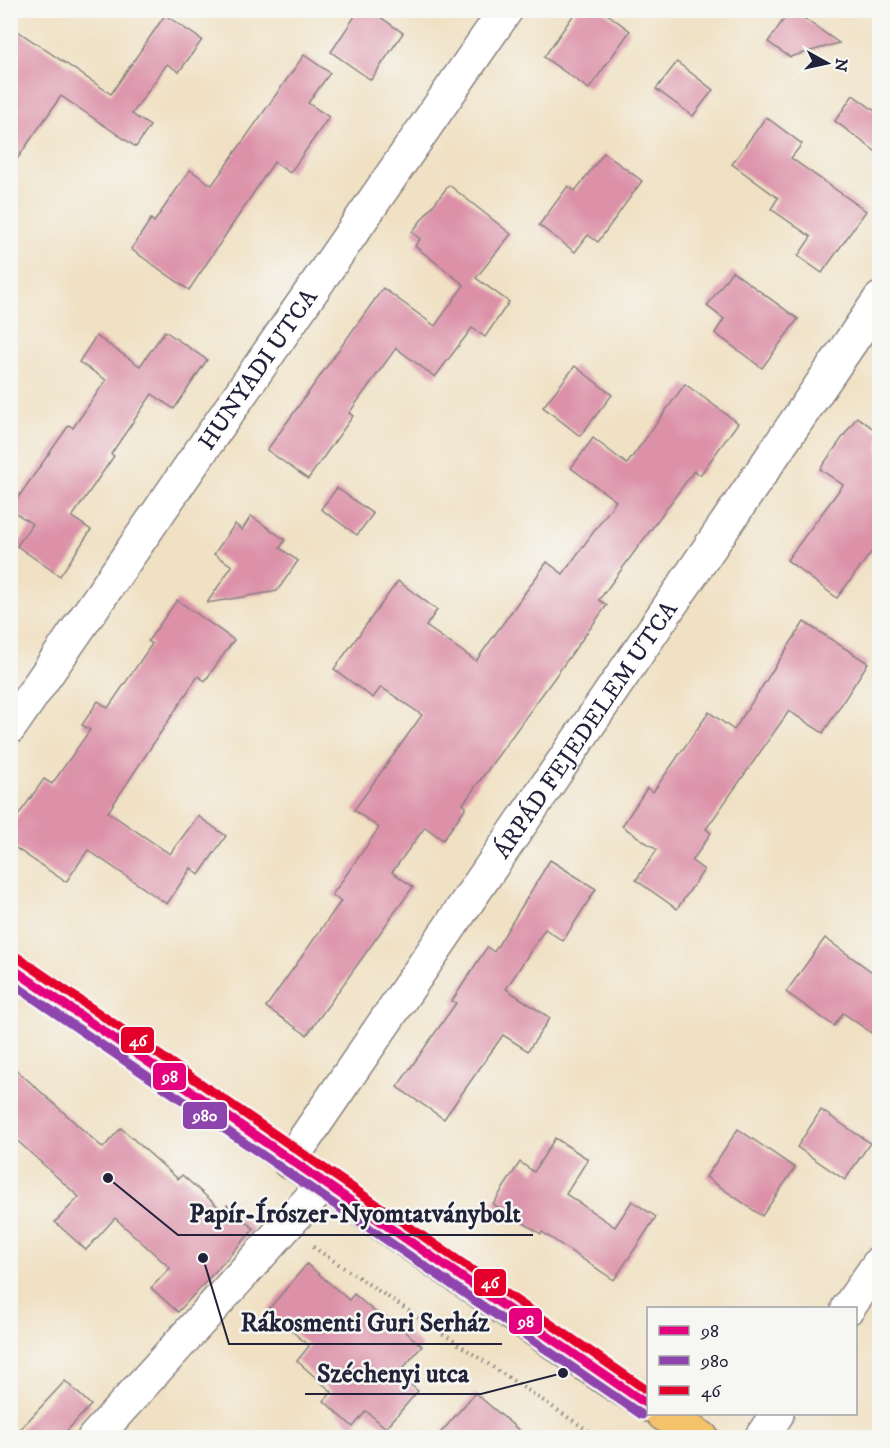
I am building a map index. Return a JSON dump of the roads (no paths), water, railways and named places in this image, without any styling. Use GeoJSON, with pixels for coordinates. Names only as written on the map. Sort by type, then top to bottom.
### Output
{"type":"FeatureCollection","features":[{"type":"Feature","properties":{"kind":"main road"},"geometry":{"type":"LineString","coordinates":[[10,967],[289,1162],[647,1404]]}},
{"type":"Feature","properties":{"kind":"main road"},"geometry":{"type":"LineString","coordinates":[[666,1415],[702,1437]]}},
{"type":"Feature","properties":{"kind":"street","name":"HUNYADI UTCA"},"geometry":{"type":"LineString","coordinates":[[10,727],[506,10]]}},
{"type":"Feature","properties":{"kind":"street","name":"ÁRPÁD FEJEDELEM UTCA"},"geometry":{"type":"LineString","coordinates":[[289,1162],[879,299]]}},
{"type":"Feature","properties":{"kind":"street"},"geometry":{"type":"LineString","coordinates":[[94,1437],[323,1185]]}},
{"type":"Feature","properties":{"kind":"street"},"geometry":{"type":"LineString","coordinates":[[849,1307],[879,1262]]}},
{"type":"Feature","properties":{"kind":"street"},"geometry":{"type":"LineString","coordinates":[[761,1437],[776,1415]]}},
{"type":"Feature","properties":{"kind":"place","name":"Papír-Írószer-Nyomtatványbolt"},"geometry":{"type":"Point","coordinates":[108,1178]}},
{"type":"Feature","properties":{"kind":"place","name":"Rákosmenti Guri Serház"},"geometry":{"type":"Point","coordinates":[203,1258]}},
{"type":"Feature","properties":{"kind":"place","name":"Széchenyi utca"},"geometry":{"type":"Point","coordinates":[563,1373]}}]}
